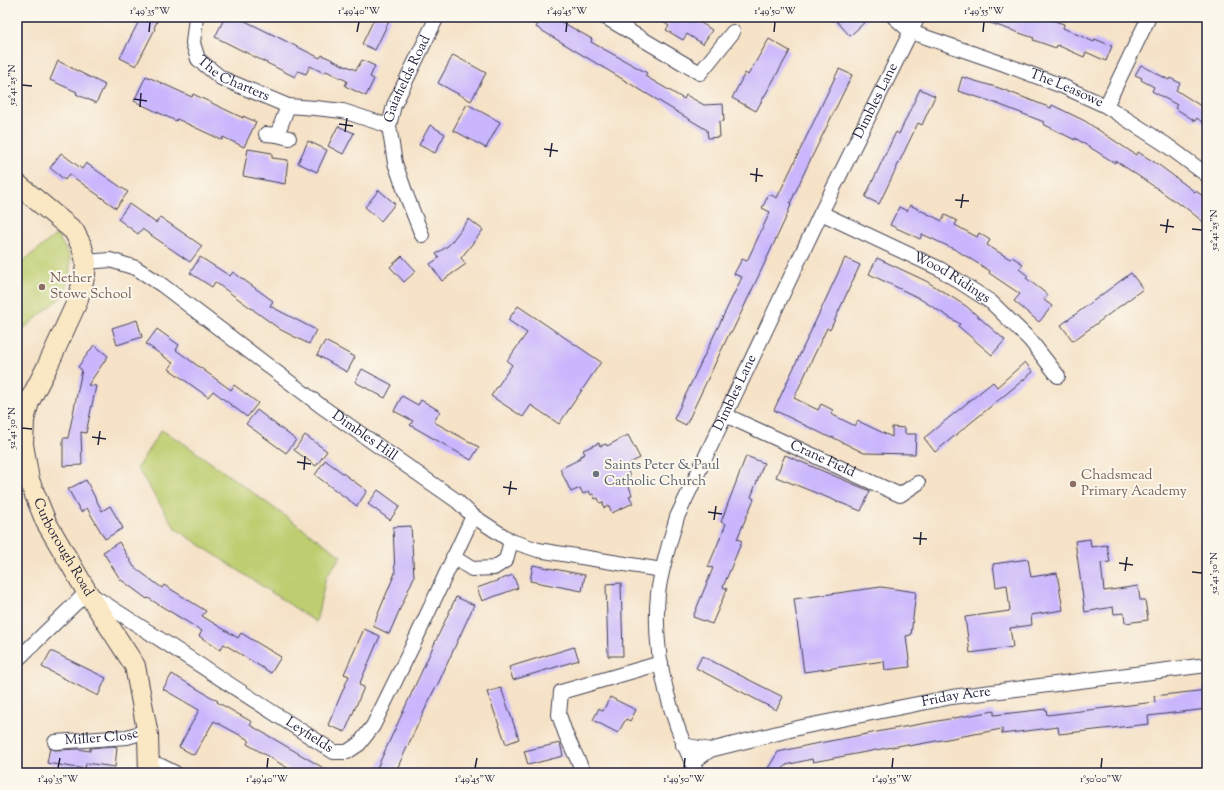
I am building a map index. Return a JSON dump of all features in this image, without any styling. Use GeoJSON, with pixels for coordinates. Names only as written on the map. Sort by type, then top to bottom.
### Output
{"type":"FeatureCollection","features":[{"type":"Feature","properties":{"kind":"street","name":"The Charters"},"geometry":{"type":"LineString","coordinates":[[196,17],[193,43],[198,59],[221,78],[288,106],[343,111],[389,126]]}},
{"type":"Feature","properties":{"kind":"street","name":"Gaiafields Road"},"geometry":{"type":"LineString","coordinates":[[422,235],[395,163],[389,126],[394,105],[437,17]]}},
{"type":"Feature","properties":{"kind":"street"},"geometry":{"type":"LineString","coordinates":[[605,17],[700,73],[733,32]]}},
{"type":"Feature","properties":{"kind":"street"},"geometry":{"type":"LineString","coordinates":[[894,17],[911,32]]}},
{"type":"Feature","properties":{"kind":"street","name":"Dimbles Lane"},"geometry":{"type":"LineString","coordinates":[[695,768],[683,745],[670,704],[657,638],[658,592],[662,570],[677,517],[821,213],[918,17]]}},
{"type":"Feature","properties":{"kind":"street"},"geometry":{"type":"LineString","coordinates":[[1106,106],[1149,17]]}},
{"type":"Feature","properties":{"kind":"street","name":"The Leasowe"},"geometry":{"type":"LineString","coordinates":[[911,32],[1062,86],[1106,106],[1165,144],[1207,175]]}},
{"type":"Feature","properties":{"kind":"street","name":"The Charters"},"geometry":{"type":"LineString","coordinates":[[277,136],[288,106]]}},
{"type":"Feature","properties":{"kind":"street","name":"Curborough Road"},"geometry":{"type":"LineString","coordinates":[[17,184],[74,231],[82,247],[86,262],[85,274],[77,302],[29,402],[24,420],[23,444],[29,480],[46,522],[87,592],[135,666],[147,731],[149,768]]}},
{"type":"Feature","properties":{"kind":"street","name":"Wood Ridings"},"geometry":{"type":"LineString","coordinates":[[821,213],[940,268],[991,302],[1030,340],[1058,376]]}},
{"type":"Feature","properties":{"kind":"street","name":"Dimbles Hill"},"geometry":{"type":"LineString","coordinates":[[86,262],[110,260],[136,268],[143,272],[321,406],[457,502],[473,516],[511,541],[538,550],[662,570]]}},
{"type":"Feature","properties":{"kind":"street","name":"Crane Field"},"geometry":{"type":"LineString","coordinates":[[725,415],[900,495],[918,483]]}},
{"type":"Feature","properties":{"kind":"street","name":"Leyfields"},"geometry":{"type":"LineString","coordinates":[[87,592],[334,752],[347,752],[359,744],[373,726],[412,647],[473,516]]}},
{"type":"Feature","properties":{"kind":"street"},"geometry":{"type":"LineString","coordinates":[[453,557],[472,569],[494,568],[506,560],[511,541]]}},
{"type":"Feature","properties":{"kind":"street"},"geometry":{"type":"LineString","coordinates":[[17,660],[87,592]]}},
{"type":"Feature","properties":{"kind":"street"},"geometry":{"type":"LineString","coordinates":[[584,773],[566,735],[559,715],[560,692],[661,663]]}},
{"type":"Feature","properties":{"kind":"street","name":"Friday Acre"},"geometry":{"type":"LineString","coordinates":[[683,745],[710,750],[802,727],[952,697],[1207,665]]}},
{"type":"Feature","properties":{"kind":"street","name":"Miller Close"},"geometry":{"type":"LineString","coordinates":[[55,742],[127,737],[147,731]]}},
{"type":"Feature","properties":{"kind":"street","name":"Friday Acre"},"geometry":{"type":"LineString","coordinates":[[695,768],[710,750]]}},
{"type":"Feature","properties":{"kind":"street"},"geometry":{"type":"LineString","coordinates":[[149,768],[160,766],[174,773]]}},
{"type":"Feature","properties":{"kind":"green space","name":"Nether Stowe School"},"geometry":{"type":"Polygon","coordinates":[[[57,234],[70,257],[70,277],[63,296],[17,334],[17,266],[57,234]]]}},
{"type":"Feature","properties":{"kind":"green space"},"geometry":{"type":"Polygon","coordinates":[[[161,430],[182,442],[341,556],[326,577],[316,622],[176,529],[137,468],[161,430]]]}},
{"type":"Feature","properties":{"kind":"building"},"geometry":{"type":"Polygon","coordinates":[[[141,17],[159,17],[154,28],[155,29],[136,66],[120,58],[141,17]]]}},
{"type":"Feature","properties":{"kind":"building"},"geometry":{"type":"Polygon","coordinates":[[[225,17],[237,17],[320,58],[322,55],[356,70],[362,60],[375,66],[370,77],[374,79],[366,96],[345,86],[347,81],[326,71],[324,73],[310,66],[306,74],[298,71],[295,77],[215,37],[225,17]]]}},
{"type":"Feature","properties":{"kind":"building"},"geometry":{"type":"Polygon","coordinates":[[[375,17],[391,17],[375,50],[362,44],[375,17]]]}},
{"type":"Feature","properties":{"kind":"building"},"geometry":{"type":"Polygon","coordinates":[[[542,17],[552,17],[592,39],[591,42],[647,73],[645,76],[684,99],[686,95],[704,105],[723,104],[724,121],[719,122],[720,137],[708,138],[707,130],[536,27],[542,17]]]}},
{"type":"Feature","properties":{"kind":"building"},"geometry":{"type":"Polygon","coordinates":[[[655,17],[692,17],[712,30],[703,44],[687,34],[683,40],[666,30],[669,26],[655,17]]]}},
{"type":"Feature","properties":{"kind":"building"},"geometry":{"type":"Polygon","coordinates":[[[833,17],[870,17],[850,36],[833,17]]]}},
{"type":"Feature","properties":{"kind":"building"},"geometry":{"type":"Polygon","coordinates":[[[979,17],[1050,17],[1049,19],[1064,24],[1063,28],[1094,42],[1095,39],[1112,46],[1106,61],[1086,52],[1084,57],[1057,45],[1056,48],[1033,40],[1034,38],[979,19],[979,17]]]}},
{"type":"Feature","properties":{"kind":"building"},"geometry":{"type":"Polygon","coordinates":[[[769,39],[790,51],[756,111],[732,98],[745,73],[748,75],[769,39]]]}},
{"type":"Feature","properties":{"kind":"building"},"geometry":{"type":"Polygon","coordinates":[[[453,55],[486,73],[471,101],[438,83],[453,55]]]}},
{"type":"Feature","properties":{"kind":"building"},"geometry":{"type":"Polygon","coordinates":[[[58,61],[105,85],[96,103],[76,94],[77,92],[50,80],[58,61]]]}},
{"type":"Feature","properties":{"kind":"building"},"geometry":{"type":"Polygon","coordinates":[[[1141,65],[1169,80],[1170,78],[1180,83],[1176,90],[1207,110],[1207,126],[1197,118],[1195,121],[1175,108],[1177,105],[1152,91],[1154,87],[1141,80],[1142,78],[1135,75],[1141,65]]]}},
{"type":"Feature","properties":{"kind":"building"},"geometry":{"type":"Polygon","coordinates":[[[839,69],[852,75],[805,171],[790,204],[791,205],[784,222],[732,332],[730,332],[686,425],[674,419],[742,277],[734,274],[742,259],[747,261],[770,212],[762,208],[769,194],[777,198],[839,69]]]}},
{"type":"Feature","properties":{"kind":"building"},"geometry":{"type":"Polygon","coordinates":[[[146,76],[192,97],[193,94],[243,118],[243,116],[256,122],[244,147],[223,137],[222,140],[177,119],[176,121],[134,101],[146,76]]]}},
{"type":"Feature","properties":{"kind":"building"},"geometry":{"type":"Polygon","coordinates":[[[962,77],[999,88],[1051,108],[1052,105],[1085,121],[1136,155],[1138,152],[1207,199],[1207,225],[1181,204],[1180,205],[1116,161],[1115,163],[1075,138],[1075,140],[1043,124],[1044,122],[990,101],[958,91],[962,77]]]}},
{"type":"Feature","properties":{"kind":"building"},"geometry":{"type":"Polygon","coordinates":[[[920,89],[935,96],[922,125],[918,123],[879,204],[865,197],[896,132],[899,134],[920,89]]]}},
{"type":"Feature","properties":{"kind":"building"},"geometry":{"type":"Polygon","coordinates":[[[467,104],[500,122],[486,148],[453,130],[467,104]]]}},
{"type":"Feature","properties":{"kind":"building"},"geometry":{"type":"Polygon","coordinates":[[[430,125],[445,134],[435,153],[419,145],[430,125]]]}},
{"type":"Feature","properties":{"kind":"building"},"geometry":{"type":"Polygon","coordinates":[[[338,126],[354,133],[343,154],[328,146],[338,126]]]}},
{"type":"Feature","properties":{"kind":"building"},"geometry":{"type":"Polygon","coordinates":[[[308,141],[327,150],[317,172],[298,163],[308,141]]]}},
{"type":"Feature","properties":{"kind":"building"},"geometry":{"type":"Polygon","coordinates":[[[248,149],[272,153],[272,158],[288,160],[285,184],[243,176],[248,149]]]}},
{"type":"Feature","properties":{"kind":"building"},"geometry":{"type":"Polygon","coordinates":[[[61,153],[82,169],[86,163],[128,192],[116,208],[69,174],[65,180],[50,168],[61,153]]]}},
{"type":"Feature","properties":{"kind":"building"},"geometry":{"type":"Polygon","coordinates":[[[379,190],[395,204],[381,221],[365,207],[379,190]]]}},
{"type":"Feature","properties":{"kind":"building"},"geometry":{"type":"Polygon","coordinates":[[[129,204],[156,223],[160,217],[202,246],[190,262],[142,229],[138,234],[118,219],[129,204]]]}},
{"type":"Feature","properties":{"kind":"building"},"geometry":{"type":"Polygon","coordinates":[[[910,205],[942,221],[945,215],[957,221],[955,225],[977,237],[979,233],[990,240],[987,245],[1010,259],[1012,257],[1023,264],[1019,269],[1028,276],[1026,278],[1048,295],[1044,300],[1052,306],[1039,322],[1014,301],[1020,294],[989,273],[990,271],[956,250],[922,234],[920,239],[890,225],[899,207],[907,211],[910,205]]]}},
{"type":"Feature","properties":{"kind":"building"},"geometry":{"type":"Polygon","coordinates":[[[469,219],[483,230],[461,258],[466,264],[442,281],[430,264],[439,258],[436,254],[449,245],[469,219]]]}},
{"type":"Feature","properties":{"kind":"building"},"geometry":{"type":"Polygon","coordinates":[[[402,256],[416,271],[404,282],[390,267],[402,256]]]}},
{"type":"Feature","properties":{"kind":"building"},"geometry":{"type":"Polygon","coordinates":[[[200,257],[230,276],[233,272],[273,301],[270,306],[316,330],[309,344],[281,330],[215,282],[212,287],[190,273],[200,257]]]}},
{"type":"Feature","properties":{"kind":"building"},"geometry":{"type":"Polygon","coordinates":[[[845,258],[860,265],[830,330],[827,328],[794,398],[818,410],[821,404],[833,410],[831,414],[855,426],[858,421],[892,437],[892,427],[905,428],[905,434],[916,434],[915,454],[864,453],[774,410],[845,258]]]}},
{"type":"Feature","properties":{"kind":"building"},"geometry":{"type":"Polygon","coordinates":[[[877,258],[926,281],[966,306],[1005,340],[992,355],[958,326],[960,324],[917,297],[869,274],[877,258]]]}},
{"type":"Feature","properties":{"kind":"building"},"geometry":{"type":"Polygon","coordinates":[[[1131,273],[1143,289],[1073,341],[1061,325],[1131,273]]]}},
{"type":"Feature","properties":{"kind":"building"},"geometry":{"type":"Polygon","coordinates":[[[518,306],[601,362],[559,424],[531,405],[523,417],[491,396],[512,365],[507,361],[527,333],[508,320],[518,306]]]}},
{"type":"Feature","properties":{"kind":"building"},"geometry":{"type":"Polygon","coordinates":[[[137,320],[142,337],[117,345],[112,328],[137,320]]]}},
{"type":"Feature","properties":{"kind":"building"},"geometry":{"type":"Polygon","coordinates":[[[157,329],[179,345],[176,350],[231,390],[234,385],[258,403],[247,417],[213,391],[208,397],[169,369],[173,363],[146,344],[157,329]]]}},
{"type":"Feature","properties":{"kind":"building"},"geometry":{"type":"Polygon","coordinates":[[[325,341],[355,357],[347,372],[317,355],[325,341]]]}},
{"type":"Feature","properties":{"kind":"building"},"geometry":{"type":"Polygon","coordinates":[[[94,345],[108,356],[88,385],[96,386],[86,433],[81,432],[82,465],[63,466],[63,438],[68,438],[82,370],[78,367],[94,345]]]}},
{"type":"Feature","properties":{"kind":"building"},"geometry":{"type":"Polygon","coordinates":[[[1025,362],[1033,372],[935,452],[924,438],[993,382],[997,387],[1025,362]]]}},
{"type":"Feature","properties":{"kind":"building"},"geometry":{"type":"Polygon","coordinates":[[[362,369],[392,385],[385,398],[355,382],[362,369]]]}},
{"type":"Feature","properties":{"kind":"building"},"geometry":{"type":"Polygon","coordinates":[[[402,396],[418,405],[421,400],[440,411],[434,422],[479,447],[471,460],[410,425],[413,421],[394,411],[402,396]]]}},
{"type":"Feature","properties":{"kind":"building"},"geometry":{"type":"Polygon","coordinates":[[[257,410],[296,440],[286,453],[246,424],[257,410]]]}},
{"type":"Feature","properties":{"kind":"building"},"geometry":{"type":"Polygon","coordinates":[[[305,435],[327,451],[316,466],[294,450],[305,435]]]}},
{"type":"Feature","properties":{"kind":"building","name":"Saints Peter & Paul Catholic Church"},"geometry":{"type":"Polygon","coordinates":[[[628,435],[640,458],[630,463],[633,469],[628,472],[630,482],[628,483],[632,495],[629,496],[633,503],[612,513],[609,506],[604,508],[603,502],[600,503],[598,498],[595,499],[593,494],[591,495],[589,491],[583,494],[580,488],[571,492],[560,469],[580,459],[579,457],[585,454],[583,450],[599,443],[600,446],[606,444],[607,446],[628,435]]]}},
{"type":"Feature","properties":{"kind":"building"},"geometry":{"type":"Polygon","coordinates":[[[785,455],[870,491],[861,511],[776,477],[785,455]]]}},
{"type":"Feature","properties":{"kind":"building"},"geometry":{"type":"Polygon","coordinates":[[[746,456],[764,463],[751,497],[754,499],[737,539],[742,541],[723,587],[727,589],[712,624],[693,617],[713,568],[708,567],[726,524],[721,522],[746,456]]]}},
{"type":"Feature","properties":{"kind":"building"},"geometry":{"type":"Polygon","coordinates":[[[325,460],[367,491],[357,506],[315,475],[325,460]]]}},
{"type":"Feature","properties":{"kind":"building"},"geometry":{"type":"Polygon","coordinates":[[[86,480],[102,511],[110,506],[123,528],[105,539],[87,508],[81,512],[68,489],[86,480]]]}},
{"type":"Feature","properties":{"kind":"building"},"geometry":{"type":"Polygon","coordinates":[[[378,490],[400,506],[390,520],[368,504],[378,490]]]}},
{"type":"Feature","properties":{"kind":"building"},"geometry":{"type":"Polygon","coordinates":[[[411,526],[414,577],[389,634],[373,626],[395,573],[393,527],[411,526]]]}},
{"type":"Feature","properties":{"kind":"building"},"geometry":{"type":"Polygon","coordinates":[[[1090,539],[1091,547],[1107,545],[1110,562],[1101,563],[1104,591],[1138,586],[1140,600],[1145,600],[1148,620],[1125,623],[1124,613],[1114,614],[1113,607],[1085,612],[1075,541],[1090,539]]]}},
{"type":"Feature","properties":{"kind":"building"},"geometry":{"type":"Polygon","coordinates":[[[119,542],[134,567],[162,588],[164,585],[206,611],[202,616],[238,638],[241,633],[281,657],[271,673],[224,644],[220,650],[199,636],[202,631],[148,598],[147,599],[120,579],[103,552],[119,542]]]}},
{"type":"Feature","properties":{"kind":"building"},"geometry":{"type":"Polygon","coordinates":[[[1028,559],[1031,577],[1057,573],[1063,610],[1031,615],[1032,625],[1010,628],[1013,647],[970,653],[965,617],[1010,611],[1007,585],[996,587],[993,564],[1028,559]]]}},
{"type":"Feature","properties":{"kind":"building"},"geometry":{"type":"Polygon","coordinates":[[[533,565],[585,575],[582,591],[530,581],[533,565]]]}},
{"type":"Feature","properties":{"kind":"building"},"geometry":{"type":"Polygon","coordinates":[[[513,575],[518,588],[482,601],[477,588],[513,575]]]}},
{"type":"Feature","properties":{"kind":"building"},"geometry":{"type":"Polygon","coordinates":[[[621,583],[623,656],[608,656],[606,584],[621,583]]]}},
{"type":"Feature","properties":{"kind":"building"},"geometry":{"type":"Polygon","coordinates":[[[881,587],[916,592],[911,635],[906,636],[910,667],[885,670],[884,661],[804,672],[794,599],[881,587]]]}},
{"type":"Feature","properties":{"kind":"building"},"geometry":{"type":"Polygon","coordinates":[[[456,597],[474,605],[395,773],[388,773],[377,768],[456,597]]]}},
{"type":"Feature","properties":{"kind":"building"},"geometry":{"type":"Polygon","coordinates":[[[364,629],[380,636],[359,685],[364,687],[345,732],[328,725],[349,676],[344,674],[364,629]]]}},
{"type":"Feature","properties":{"kind":"building"},"geometry":{"type":"Polygon","coordinates":[[[574,647],[579,660],[513,680],[509,667],[574,647]]]}},
{"type":"Feature","properties":{"kind":"building"},"geometry":{"type":"Polygon","coordinates":[[[51,651],[106,678],[98,696],[42,667],[51,651]]]}},
{"type":"Feature","properties":{"kind":"building"},"geometry":{"type":"Polygon","coordinates":[[[702,656],[783,697],[776,710],[696,668],[702,656]]]}},
{"type":"Feature","properties":{"kind":"building"},"geometry":{"type":"Polygon","coordinates":[[[172,674],[252,722],[250,725],[332,773],[296,773],[247,744],[249,740],[214,721],[194,755],[179,747],[199,710],[163,689],[172,674]]]}},
{"type":"Feature","properties":{"kind":"building"},"geometry":{"type":"Polygon","coordinates":[[[501,688],[519,739],[506,744],[487,692],[501,688]]]}},
{"type":"Feature","properties":{"kind":"building"},"geometry":{"type":"Polygon","coordinates":[[[1207,690],[1207,709],[1148,716],[1149,724],[1059,734],[1058,727],[1002,734],[1002,729],[909,746],[908,744],[813,762],[812,759],[786,765],[780,773],[765,773],[778,752],[898,728],[994,711],[994,715],[1046,709],[1047,715],[1155,702],[1154,696],[1207,690]]]}},
{"type":"Feature","properties":{"kind":"building"},"geometry":{"type":"Polygon","coordinates":[[[610,697],[636,710],[630,721],[626,719],[618,733],[593,720],[599,708],[603,711],[610,697]]]}},
{"type":"Feature","properties":{"kind":"building"},"geometry":{"type":"Polygon","coordinates":[[[560,743],[563,756],[528,765],[524,751],[560,743]]]}},
{"type":"Feature","properties":{"kind":"building"},"geometry":{"type":"Polygon","coordinates":[[[117,747],[115,767],[86,763],[85,769],[47,763],[50,748],[55,750],[78,749],[90,751],[90,748],[117,747]]]}},
{"type":"Feature","properties":{"kind":"place","name":"Nether Stowe School"},"geometry":{"type":"Point","coordinates":[42,287]}},
{"type":"Feature","properties":{"kind":"place","name":"Saints Peter & Paul Catholic Church"},"geometry":{"type":"Point","coordinates":[596,474]}},
{"type":"Feature","properties":{"kind":"place","name":"Chadsmead Primary Academy"},"geometry":{"type":"Point","coordinates":[1073,484]}}]}
